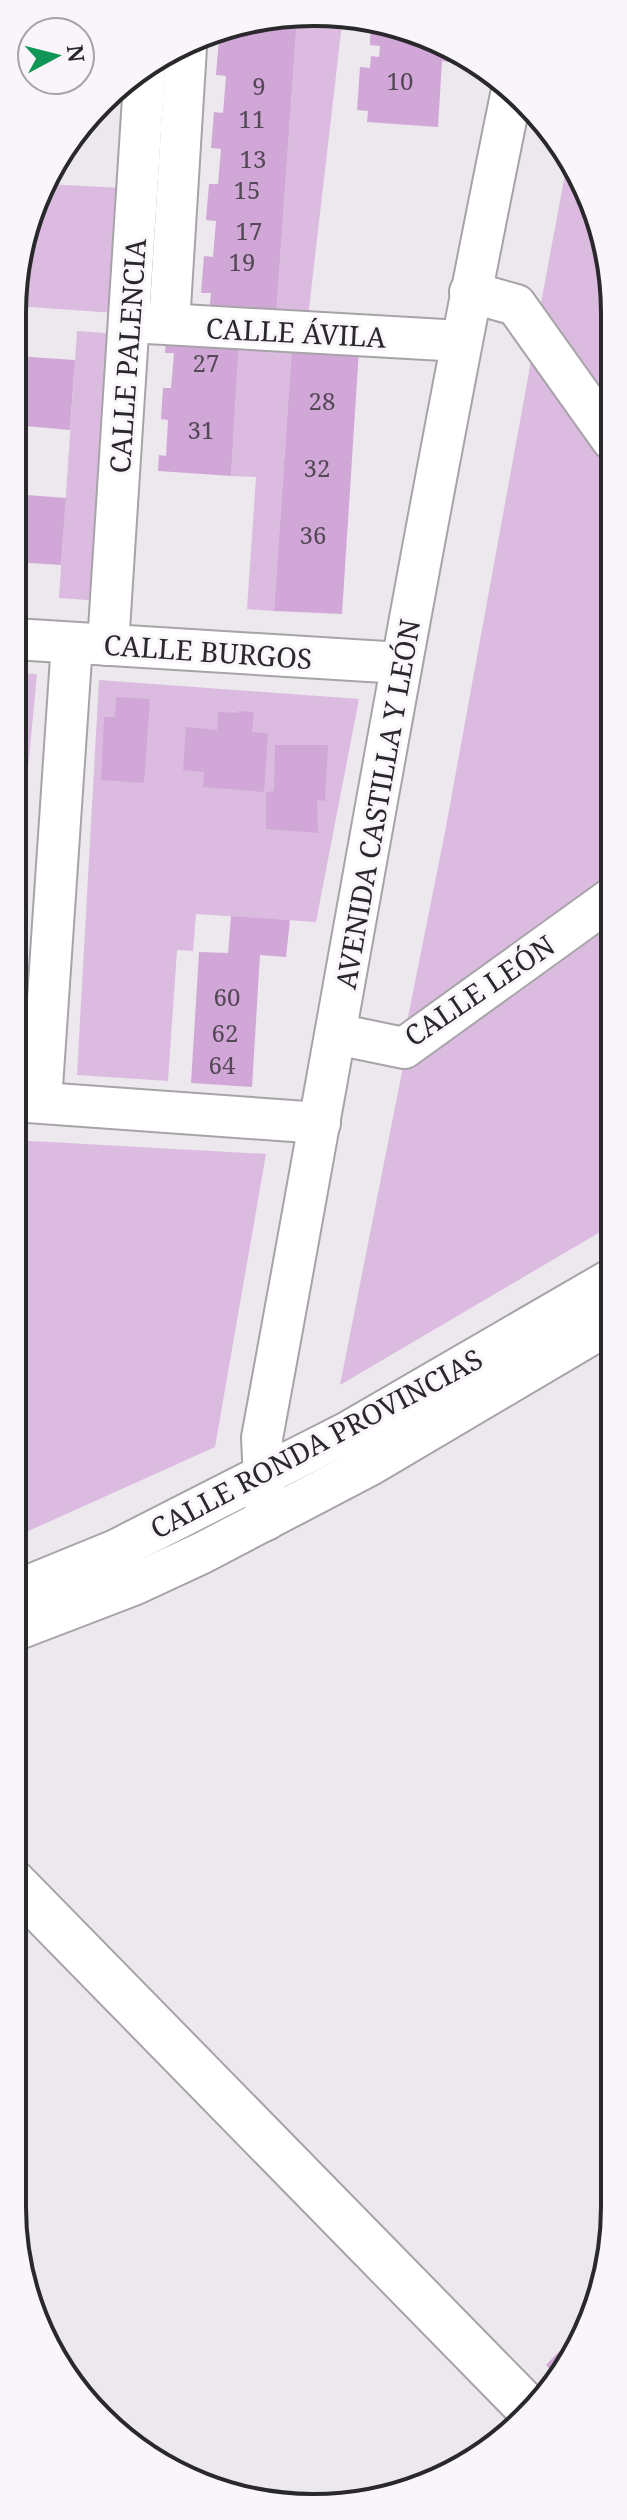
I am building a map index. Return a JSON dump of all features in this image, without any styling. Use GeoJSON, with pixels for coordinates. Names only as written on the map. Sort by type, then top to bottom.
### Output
{"type":"FeatureCollection","features":[{"type":"Feature","properties":{"kind":"main road"},"geometry":{"type":"LineString","coordinates":[[26,1895],[523,2403]]}},
{"type":"Feature","properties":{"kind":"street","name":"CALLE PALENCIA"},"geometry":{"type":"LineString","coordinates":[[169,324],[185,56]]}},
{"type":"Feature","properties":{"kind":"street","name":"CALLE PALENCIA"},"geometry":{"type":"LineString","coordinates":[[27,1102],[90,644],[130,322],[144,81]]}},
{"type":"Feature","properties":{"kind":"street","name":"AVENIDA CASTILLA Y LEÓN"},"geometry":{"type":"LineString","coordinates":[[266,1520],[262,1438],[401,663],[470,292],[509,103]]}},
{"type":"Feature","properties":{"kind":"street"},"geometry":{"type":"LineString","coordinates":[[470,292],[516,305],[601,425]]}},
{"type":"Feature","properties":{"kind":"street","name":"CALLE ÁVILA"},"geometry":{"type":"LineString","coordinates":[[130,322],[461,341]]}},
{"type":"Feature","properties":{"kind":"street","name":"CALLE BURGOS"},"geometry":{"type":"LineString","coordinates":[[26,640],[401,663]]}},
{"type":"Feature","properties":{"kind":"street","name":"CALLE LEÓN"},"geometry":{"type":"LineString","coordinates":[[336,1034],[404,1048],[601,906]]}},
{"type":"Feature","properties":{"kind":"street"},"geometry":{"type":"LineString","coordinates":[[27,1102],[320,1123]]}},
{"type":"Feature","properties":{"kind":"street","name":"CALLE RONDA PROVINCIAS"},"geometry":{"type":"LineString","coordinates":[[26,1587],[116,1550],[348,1432],[601,1285]]}},
{"type":"Feature","properties":{"kind":"street","name":"CALLE RONDA PROVINCIAS"},"geometry":{"type":"LineString","coordinates":[[26,1626],[133,1585],[266,1520],[370,1465],[601,1328]]}},
{"type":"Feature","properties":{"kind":"shaded area"},"geometry":{"type":"Polygon","coordinates":[[[296,27],[342,28],[308,317],[276,318],[296,27]]]}},
{"type":"Feature","properties":{"kind":"shaded area"},"geometry":{"type":"Polygon","coordinates":[[[565,175],[586,221],[599,276],[601,404],[539,314],[565,175]]]}},
{"type":"Feature","properties":{"kind":"shaded area"},"geometry":{"type":"Polygon","coordinates":[[[57,185],[123,188],[115,313],[26,307],[28,276],[36,239],[57,185]]]}},
{"type":"Feature","properties":{"kind":"shaded area"},"geometry":{"type":"Polygon","coordinates":[[[77,331],[118,334],[102,601],[59,598],[77,331]]]}},
{"type":"Feature","properties":{"kind":"shaded area"},"geometry":{"type":"Polygon","coordinates":[[[239,342],[292,345],[274,611],[247,609],[256,477],[231,476],[239,342]]]}},
{"type":"Feature","properties":{"kind":"shaded area"},"geometry":{"type":"Polygon","coordinates":[[[533,350],[601,446],[601,894],[405,1032],[445,832],[533,350]]]}},
{"type":"Feature","properties":{"kind":"shaded area"},"geometry":{"type":"Polygon","coordinates":[[[26,674],[37,674],[26,790],[26,674]]]}},
{"type":"Feature","properties":{"kind":"shaded area"},"geometry":{"type":"Polygon","coordinates":[[[99,680],[359,699],[316,922],[196,914],[193,951],[177,950],[168,1081],[77,1075],[99,680]]]}},
{"type":"Feature","properties":{"kind":"shaded area"},"geometry":{"type":"Polygon","coordinates":[[[601,927],[601,1231],[340,1385],[403,1067],[601,927]]]}},
{"type":"Feature","properties":{"kind":"shaded area"},"geometry":{"type":"Polygon","coordinates":[[[26,1141],[266,1154],[215,1447],[26,1532],[26,1141]]]}},
{"type":"Feature","properties":{"kind":"building"},"geometry":{"type":"Polygon","coordinates":[[[296,27],[276,318],[209,313],[211,293],[201,293],[204,256],[213,257],[216,221],[206,220],[209,184],[218,184],[221,149],[211,148],[214,112],[223,113],[226,76],[216,75],[219,42],[276,28],[296,27]]]}},
{"type":"Feature","properties":{"kind":"building"},"geometry":{"type":"Polygon","coordinates":[[[371,32],[406,41],[448,60],[442,61],[438,127],[367,122],[368,111],[357,110],[360,67],[370,68],[371,56],[379,57],[380,46],[370,45],[371,32]]]}},
{"type":"Feature","properties":{"kind":"building"},"geometry":{"type":"Polygon","coordinates":[[[166,337],[239,342],[231,476],[158,471],[159,455],[166,456],[168,420],[161,419],[163,388],[171,388],[174,353],[165,353],[166,337]]]}},
{"type":"Feature","properties":{"kind":"building"},"geometry":{"type":"Polygon","coordinates":[[[292,345],[359,350],[342,614],[274,611],[292,345]]]}},
{"type":"Feature","properties":{"kind":"building"},"geometry":{"type":"Polygon","coordinates":[[[26,357],[75,360],[70,430],[26,426],[26,357]]]}},
{"type":"Feature","properties":{"kind":"building"},"geometry":{"type":"Polygon","coordinates":[[[26,495],[66,498],[61,565],[26,563],[26,495]]]}},
{"type":"Feature","properties":{"kind":"building"},"geometry":{"type":"Polygon","coordinates":[[[116,697],[150,699],[144,783],[101,780],[104,717],[115,717],[116,697]]]}},
{"type":"Feature","properties":{"kind":"building"},"geometry":{"type":"Polygon","coordinates":[[[218,712],[254,712],[252,732],[268,733],[264,792],[203,787],[204,772],[183,770],[186,727],[217,730],[218,712]]]}},
{"type":"Feature","properties":{"kind":"building"},"geometry":{"type":"Polygon","coordinates":[[[275,745],[328,745],[325,801],[317,800],[318,833],[266,829],[266,792],[274,791],[275,745]]]}},
{"type":"Feature","properties":{"kind":"building"},"geometry":{"type":"Polygon","coordinates":[[[231,916],[290,920],[286,957],[260,955],[252,1087],[191,1083],[199,952],[228,953],[231,916]]]}},
{"type":"Feature","properties":{"kind":"building"},"geometry":{"type":"Polygon","coordinates":[[[564,2347],[550,2370],[546,2365],[564,2347]]]}}]}
